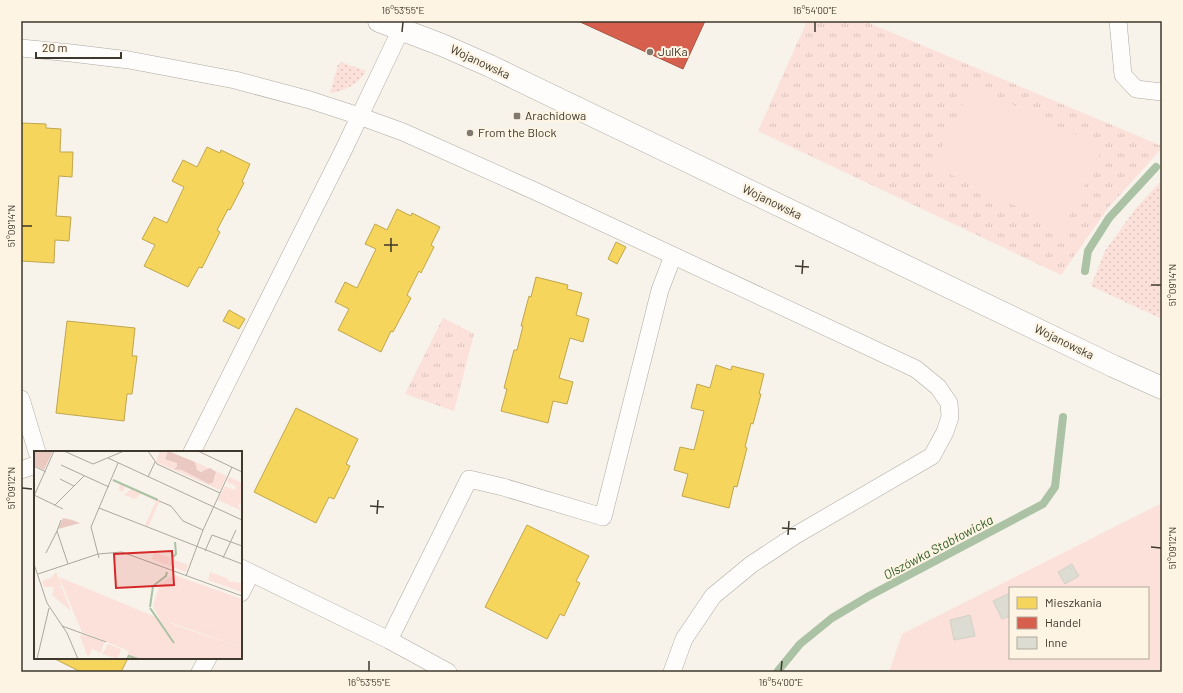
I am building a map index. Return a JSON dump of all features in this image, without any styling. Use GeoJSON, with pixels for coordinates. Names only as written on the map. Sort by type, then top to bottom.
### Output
{"type":"FeatureCollection","features":[{"type":"Feature","properties":{"kind":"street","name":"Wojanowska"},"geometry":{"type":"LineString","coordinates":[[379,21],[403,25],[442,45],[490,66],[1107,363],[1162,388]]}},
{"type":"Feature","properties":{"kind":"lane"},"geometry":{"type":"LineString","coordinates":[[1118,21],[1123,75],[1136,90],[1162,92]]}},
{"type":"Feature","properties":{"kind":"lane"},"geometry":{"type":"LineString","coordinates":[[192,451],[403,25]]}},
{"type":"Feature","properties":{"kind":"lane"},"geometry":{"type":"LineString","coordinates":[[21,48],[129,60],[235,80],[310,100],[403,132],[536,192],[916,369],[938,387],[949,403],[950,417],[945,432],[932,456],[796,535],[752,564],[714,596],[684,639],[672,672]]}},
{"type":"Feature","properties":{"kind":"lane"},"geometry":{"type":"LineString","coordinates":[[389,640],[469,479],[503,487],[603,517],[660,290],[673,256]]}},
{"type":"Feature","properties":{"kind":"lane"},"geometry":{"type":"LineString","coordinates":[[21,399],[37,451]]}},
{"type":"Feature","properties":{"kind":"lane"},"geometry":{"type":"LineString","coordinates":[[21,470],[34,465]]}},
{"type":"Feature","properties":{"kind":"lane"},"geometry":{"type":"LineString","coordinates":[[242,588],[246,570],[389,640],[448,672]]}},
{"type":"Feature","properties":{"kind":"lane"},"geometry":{"type":"LineString","coordinates":[[200,672],[207,659]]}},
{"type":"Feature","properties":{"kind":"green space"},"geometry":{"type":"Polygon","coordinates":[[[807,21],[864,21],[1162,146],[1162,148],[1108,208],[1061,275],[758,131],[807,21]]]}},
{"type":"Feature","properties":{"kind":"green space"},"geometry":{"type":"Polygon","coordinates":[[[341,62],[366,71],[355,83],[340,91],[330,93],[338,65],[341,62]]]}},
{"type":"Feature","properties":{"kind":"green space"},"geometry":{"type":"Polygon","coordinates":[[[972,85],[1103,148],[1063,229],[933,166],[972,85]]]}},
{"type":"Feature","properties":{"kind":"green space"},"geometry":{"type":"Polygon","coordinates":[[[1162,180],[1162,319],[1091,286],[1105,251],[1136,208],[1162,180]]]}},
{"type":"Feature","properties":{"kind":"green space"},"geometry":{"type":"Polygon","coordinates":[[[443,318],[474,334],[454,411],[405,394],[443,318]]]}},
{"type":"Feature","properties":{"kind":"green space"},"geometry":{"type":"Polygon","coordinates":[[[1162,503],[1162,672],[889,672],[902,634],[1162,503]]]}},
{"type":"Feature","properties":{"kind":"building: Mieszkania"},"geometry":{"type":"Polygon","coordinates":[[[21,123],[46,124],[46,128],[61,129],[60,152],[73,152],[72,177],[59,176],[56,216],[71,217],[69,241],[55,240],[54,263],[21,261],[21,123]]]}},
{"type":"Feature","properties":{"kind":"building: Mieszkania"},"geometry":{"type":"Polygon","coordinates":[[[207,147],[220,153],[221,150],[250,164],[242,182],[244,183],[230,210],[228,209],[217,230],[220,232],[202,268],[199,267],[188,287],[144,266],[155,245],[142,239],[154,217],[167,223],[184,187],[172,181],[183,160],[197,167],[207,147]]]}},
{"type":"Feature","properties":{"kind":"building: Mieszkania"},"geometry":{"type":"Polygon","coordinates":[[[397,209],[411,216],[412,213],[440,227],[431,245],[434,247],[421,273],[419,271],[407,295],[411,298],[393,332],[391,331],[381,352],[338,330],[349,309],[335,302],[345,282],[357,288],[376,249],[365,244],[375,224],[387,230],[397,209]]]}},
{"type":"Feature","properties":{"kind":"building: Mieszkania"},"geometry":{"type":"Polygon","coordinates":[[[616,242],[626,247],[617,264],[608,259],[616,242]]]}},
{"type":"Feature","properties":{"kind":"building: Mieszkania"},"geometry":{"type":"Polygon","coordinates":[[[536,277],[568,285],[567,289],[582,293],[576,315],[589,319],[583,342],[570,338],[559,378],[573,382],[567,404],[553,401],[548,423],[501,411],[507,389],[504,388],[514,350],[517,350],[523,326],[521,326],[536,277]]]}},
{"type":"Feature","properties":{"kind":"building: Mieszkania"},"geometry":{"type":"Polygon","coordinates":[[[229,310],[245,319],[239,329],[223,321],[229,310]]]}},
{"type":"Feature","properties":{"kind":"building: Mieszkania"},"geometry":{"type":"Polygon","coordinates":[[[67,321],[135,328],[132,356],[137,356],[132,394],[127,394],[124,421],[56,413],[67,321]]]}},
{"type":"Feature","properties":{"kind":"building: Mieszkania"},"geometry":{"type":"Polygon","coordinates":[[[716,365],[731,370],[732,366],[764,374],[759,394],[761,394],[753,424],[751,423],[745,447],[747,448],[737,487],[734,486],[729,508],[682,496],[688,474],[674,470],[680,447],[694,450],[704,411],[691,408],[697,384],[710,388],[716,365]]]}},
{"type":"Feature","properties":{"kind":"building: Mieszkania"},"geometry":{"type":"Polygon","coordinates":[[[296,408],[358,439],[346,464],[350,466],[334,499],[329,497],[316,523],[254,492],[296,408]]]}},
{"type":"Feature","properties":{"kind":"building: Mieszkania"},"geometry":{"type":"Polygon","coordinates":[[[527,525],[589,556],[576,581],[580,583],[564,616],[560,614],[547,639],[485,607],[527,525]]]}},
{"type":"Feature","properties":{"kind":"building: Mieszkania"},"geometry":{"type":"Polygon","coordinates":[[[55,659],[128,659],[121,672],[81,672],[55,659]]]}},
{"type":"Feature","properties":{"kind":"building: Handel"},"geometry":{"type":"Polygon","coordinates":[[[578,21],[705,21],[683,69],[578,21]]]}},
{"type":"Feature","properties":{"kind":"building: Inne"},"geometry":{"type":"Polygon","coordinates":[[[1072,564],[1079,576],[1065,584],[1058,572],[1072,564]]]}},
{"type":"Feature","properties":{"kind":"building: Inne"},"geometry":{"type":"Polygon","coordinates":[[[1009,593],[1009,616],[1002,619],[993,601],[1009,593]]]}},
{"type":"Feature","properties":{"kind":"building: Inne"},"geometry":{"type":"Polygon","coordinates":[[[970,615],[975,636],[954,640],[950,620],[970,615]]]}},
{"type":"Feature","properties":{"kind":"waterway","name":"Olszówka Stabłowicka"},"geometry":{"type":"LineString","coordinates":[[1085,271],[1088,251],[1109,218],[1156,167]]}},
{"type":"Feature","properties":{"kind":"waterway","name":"Olszówka Stabłowicka"},"geometry":{"type":"LineString","coordinates":[[777,672],[800,644],[832,618],[869,596],[1043,504],[1055,487],[1063,417]]}},
{"type":"Feature","properties":{"kind":"place","name":"JulKa"},"geometry":{"type":"Point","coordinates":[650,52]}},
{"type":"Feature","properties":{"kind":"place","name":"Arachidowa"},"geometry":{"type":"Point","coordinates":[517,116]}},
{"type":"Feature","properties":{"kind":"place","name":"From the Block"},"geometry":{"type":"Point","coordinates":[470,133]}}]}
